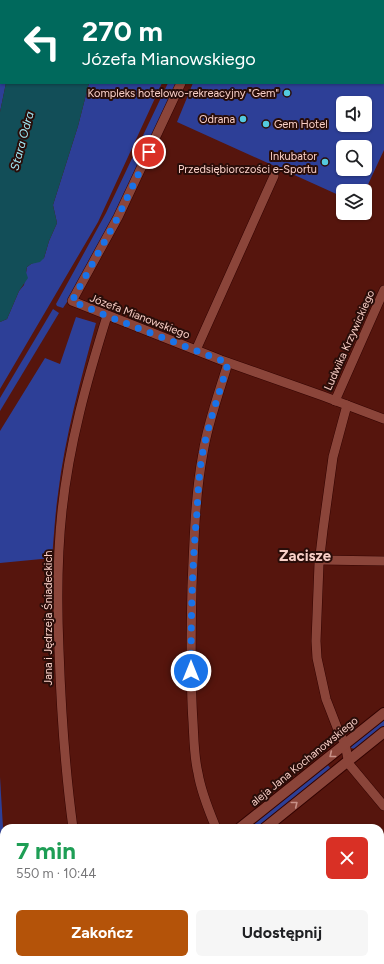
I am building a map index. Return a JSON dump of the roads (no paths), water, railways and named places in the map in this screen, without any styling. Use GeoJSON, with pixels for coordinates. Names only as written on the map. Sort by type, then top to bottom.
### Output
{"type":"FeatureCollection","features":[{"type":"Feature","properties":{"kind":"main road","name":"aleja Jana Kochanowskiego"},"geometry":{"type":"LineString","coordinates":[[245,824],[384,713]]}},
{"type":"Feature","properties":{"kind":"main road"},"geometry":{"type":"LineString","coordinates":[[270,824],[384,732]]}},
{"type":"Feature","properties":{"kind":"street","name":"Józefa Mianowskiego"},"geometry":{"type":"LineString","coordinates":[[181,84],[118,217],[72,301],[228,363],[384,419]]}},
{"type":"Feature","properties":{"kind":"street"},"geometry":{"type":"LineString","coordinates":[[196,350],[274,176]]}},
{"type":"Feature","properties":{"kind":"street","name":"Ludwika Krzywickiego"},"geometry":{"type":"LineString","coordinates":[[336,401],[341,385],[384,290]]}},
{"type":"Feature","properties":{"kind":"street","name":"Jana i Jędrzeja Śniadeckich"},"geometry":{"type":"LineString","coordinates":[[73,824],[60,696],[57,597],[59,549],[62,510],[70,457],[90,370],[107,316]]}},
{"type":"Feature","properties":{"kind":"street"},"geometry":{"type":"LineString","coordinates":[[215,824],[202,790],[195,756],[191,697],[191,621],[194,538],[201,464],[210,422],[228,363]]}},
{"type":"Feature","properties":{"kind":"street"},"geometry":{"type":"LineString","coordinates":[[347,405],[331,466],[320,560],[316,641],[317,658],[326,699],[338,730],[346,744],[348,761],[352,769],[384,806]]}},
{"type":"Feature","properties":{"kind":"street"},"geometry":{"type":"LineString","coordinates":[[320,560],[384,561]]}},
{"type":"Feature","properties":{"kind":"water","name":"Stara Odra"},"geometry":{"type":"Polygon","coordinates":[[[6,84],[89,84],[78,126],[53,205],[57,223],[49,241],[44,258],[40,262],[31,264],[27,267],[26,272],[28,278],[19,291],[7,319],[0,322],[0,112],[6,84]]]}},
{"type":"Feature","properties":{"kind":"place","name":"Kompleks hotelowo-rekreacyjny \"Gem\""},"geometry":{"type":"Point","coordinates":[287,93]}},
{"type":"Feature","properties":{"kind":"place","name":"Odrana"},"geometry":{"type":"Point","coordinates":[243,119]}},
{"type":"Feature","properties":{"kind":"place","name":"Gem Hotel"},"geometry":{"type":"Point","coordinates":[266,124]}},
{"type":"Feature","properties":{"kind":"place","name":"Inkubator Przedsiębiorczości e-Sportu"},"geometry":{"type":"Point","coordinates":[325,162]}},
{"type":"Feature","properties":{"kind":"district","name":"Zacisze"},"geometry":{"type":"Point","coordinates":[305,556]}}]}
